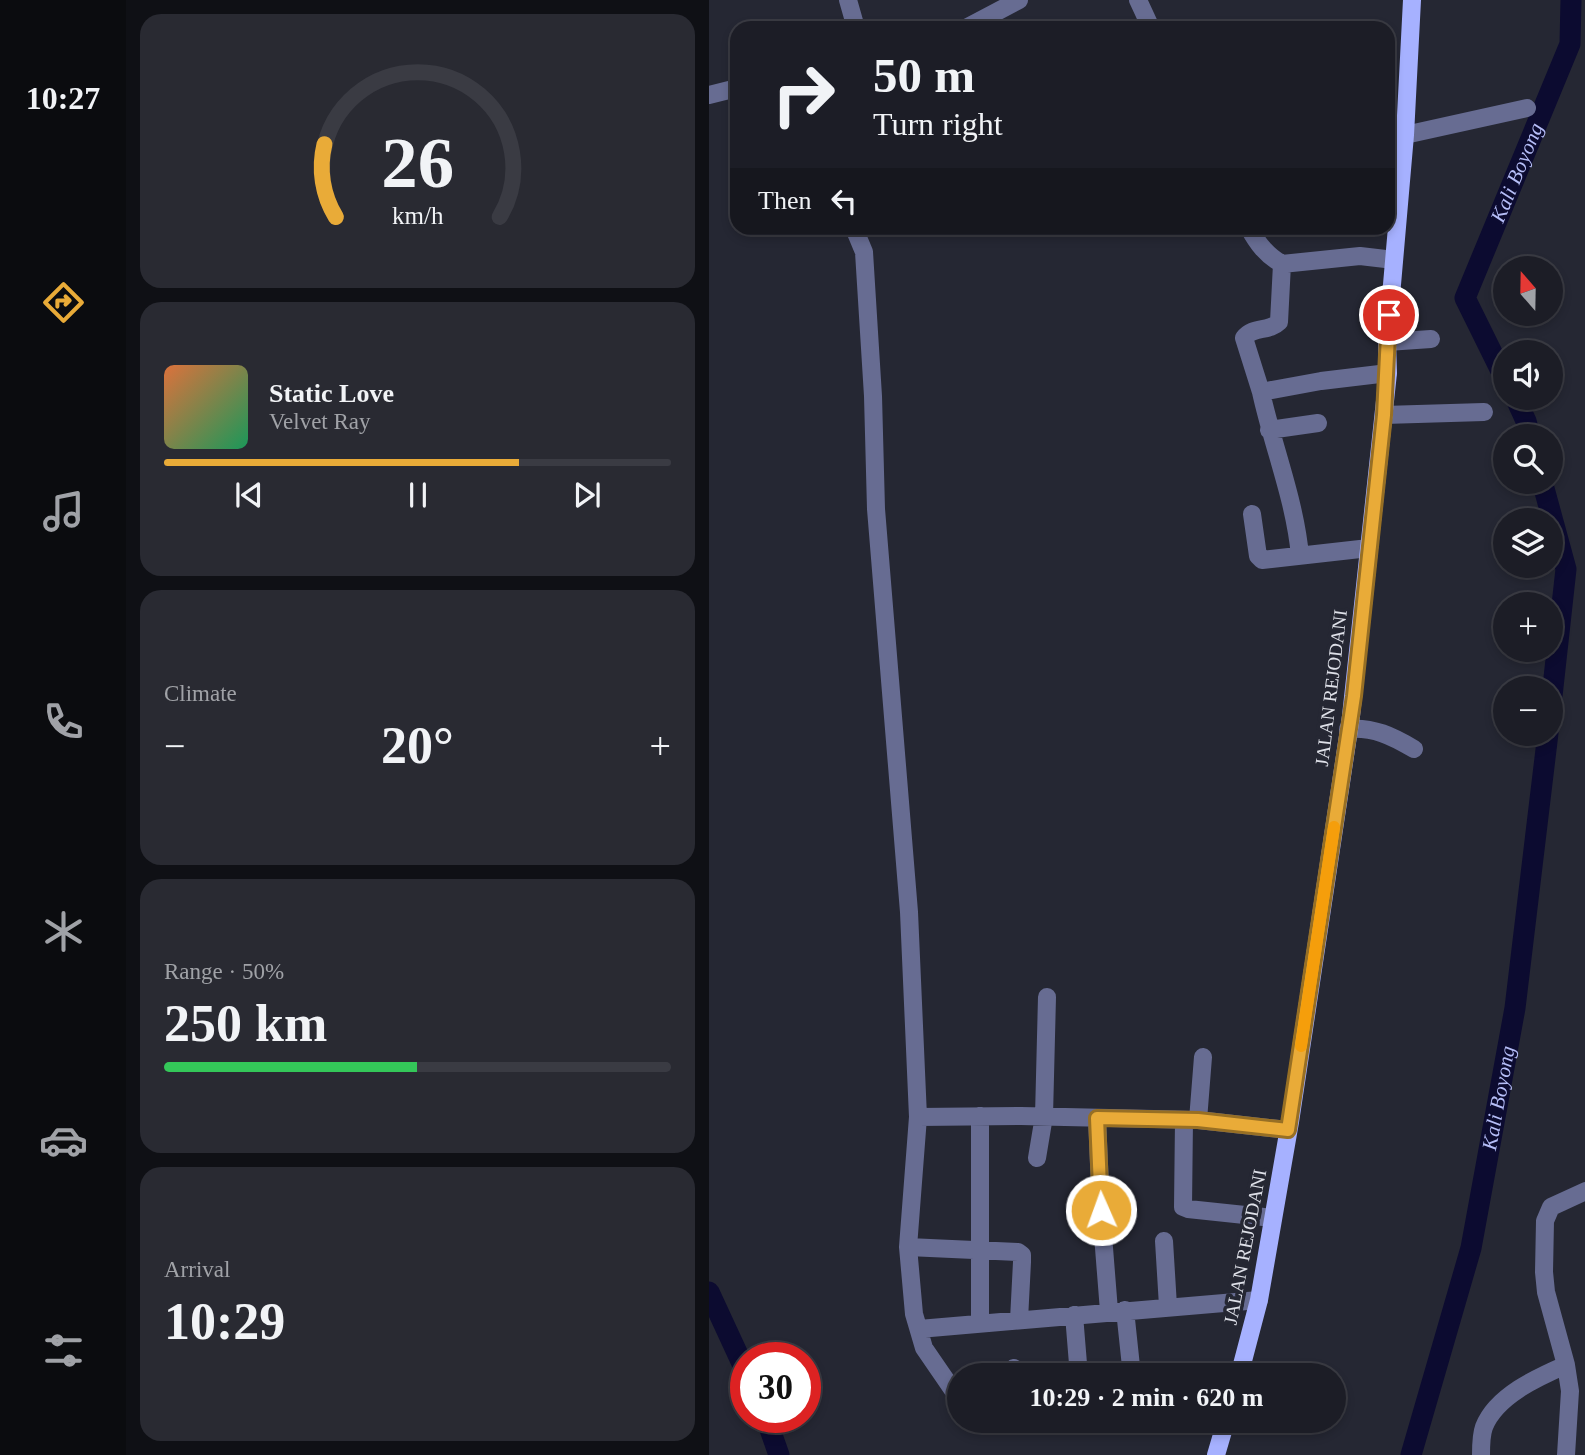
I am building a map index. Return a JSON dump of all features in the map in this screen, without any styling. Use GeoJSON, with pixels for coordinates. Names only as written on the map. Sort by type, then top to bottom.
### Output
{"type":"FeatureCollection","features":[{"type":"Feature","properties":{"kind":"main road","name":"JALAN REJODANI"},"geometry":{"type":"LineString","coordinates":[[1242,1363],[1259,1300],[1288,1130],[1354,696],[1388,373],[1387,342],[1405,135],[1412,0]]}},
{"type":"Feature","properties":{"kind":"main road"},"geometry":{"type":"LineString","coordinates":[[1217,1455],[1223,1433]]}},
{"type":"Feature","properties":{"kind":"street"},"geometry":{"type":"LineString","coordinates":[[848,0],[854,21]]}},
{"type":"Feature","properties":{"kind":"street"},"geometry":{"type":"LineString","coordinates":[[1138,0],[1148,21]]}},
{"type":"Feature","properties":{"kind":"street"},"geometry":{"type":"LineString","coordinates":[[978,21],[1011,2]]}},
{"type":"Feature","properties":{"kind":"street"},"geometry":{"type":"LineString","coordinates":[[709,94],[730,90]]}},
{"type":"Feature","properties":{"kind":"street"},"geometry":{"type":"LineString","coordinates":[[1405,135],[1527,108]]}},
{"type":"Feature","properties":{"kind":"street"},"geometry":{"type":"LineString","coordinates":[[857,235],[865,252],[876,509],[909,912],[918,1117],[908,1247],[914,1314],[924,1348],[947,1382]]}},
{"type":"Feature","properties":{"kind":"street"},"geometry":{"type":"LineString","coordinates":[[1253,235],[1272,258],[1282,264],[1360,256],[1394,260]]}},
{"type":"Feature","properties":{"kind":"street"},"geometry":{"type":"LineString","coordinates":[[1282,264],[1279,322],[1273,327],[1249,333],[1244,338],[1294,510],[1300,556]]}},
{"type":"Feature","properties":{"kind":"street"},"geometry":{"type":"LineString","coordinates":[[1387,342],[1431,339]]}},
{"type":"Feature","properties":{"kind":"street"},"geometry":{"type":"LineString","coordinates":[[1261,392],[1388,373]]}},
{"type":"Feature","properties":{"kind":"street"},"geometry":{"type":"LineString","coordinates":[[1384,415],[1484,412]]}},
{"type":"Feature","properties":{"kind":"street"},"geometry":{"type":"LineString","coordinates":[[1269,430],[1318,423]]}},
{"type":"Feature","properties":{"kind":"street"},"geometry":{"type":"LineString","coordinates":[[1252,514],[1260,559],[1369,548]]}},
{"type":"Feature","properties":{"kind":"street"},"geometry":{"type":"LineString","coordinates":[[1350,723],[1380,731],[1414,749]]}},
{"type":"Feature","properties":{"kind":"street"},"geometry":{"type":"LineString","coordinates":[[1037,1158],[1044,1116],[1047,997]]}},
{"type":"Feature","properties":{"kind":"street"},"geometry":{"type":"LineString","coordinates":[[1203,1057],[1191,1120],[1183,1207],[1273,1218]]}},
{"type":"Feature","properties":{"kind":"street"},"geometry":{"type":"LineString","coordinates":[[980,1116],[980,1323]]}},
{"type":"Feature","properties":{"kind":"street"},"geometry":{"type":"LineString","coordinates":[[918,1117],[1044,1116],[1191,1120],[1288,1130]]}},
{"type":"Feature","properties":{"kind":"street"},"geometry":{"type":"LineString","coordinates":[[1097,1118],[1101,1210],[1117,1310],[1129,1363]]}},
{"type":"Feature","properties":{"kind":"street"},"geometry":{"type":"LineString","coordinates":[[1566,1455],[1570,1391],[1566,1365],[1546,1292],[1545,1222],[1551,1207],[1585,1191]]}},
{"type":"Feature","properties":{"kind":"street"},"geometry":{"type":"LineString","coordinates":[[1163,1241],[1168,1306]]}},
{"type":"Feature","properties":{"kind":"street"},"geometry":{"type":"LineString","coordinates":[[908,1247],[1013,1251],[1022,1255],[1019,1320]]}},
{"type":"Feature","properties":{"kind":"street"},"geometry":{"type":"LineString","coordinates":[[919,1329],[1117,1310],[1259,1300]]}},
{"type":"Feature","properties":{"kind":"street"},"geometry":{"type":"LineString","coordinates":[[1074,1315],[1078,1363]]}},
{"type":"Feature","properties":{"kind":"street"},"geometry":{"type":"LineString","coordinates":[[1481,1455],[1484,1427],[1498,1409],[1530,1381],[1566,1365]]}},
{"type":"Feature","properties":{"kind":"waterway","name":"Kali Boyong"},"geometry":{"type":"LineString","coordinates":[[1493,355],[1465,298],[1570,44],[1571,0]]}},
{"type":"Feature","properties":{"kind":"waterway","name":"Kali Boyong"},"geometry":{"type":"LineString","coordinates":[[1521,410],[1527,424]]}},
{"type":"Feature","properties":{"kind":"waterway","name":"Kali Boyong"},"geometry":{"type":"LineString","coordinates":[[1546,494],[1566,569],[1554,676]]}},
{"type":"Feature","properties":{"kind":"waterway","name":"Kali Boyong"},"geometry":{"type":"LineString","coordinates":[[1411,1455],[1471,1248],[1515,1008],[1546,746]]}},
{"type":"Feature","properties":{"kind":"waterway"},"geometry":{"type":"LineString","coordinates":[[709,1292],[732,1342]]}},
{"type":"Feature","properties":{"kind":"waterway"},"geometry":{"type":"LineString","coordinates":[[771,1433],[779,1455]]}},
{"type":"Feature","properties":{"kind":"slow traffic"},"geometry":{"type":"LineString","coordinates":[[1301,1046],[1334,827]]}},
{"type":"Feature","properties":{"kind":"route"},"geometry":{"type":"LineString","coordinates":[[1101,1210],[1097,1118],[1198,1120],[1288,1130],[1291,1122],[1354,696],[1388,373],[1389,315]]}}]}
